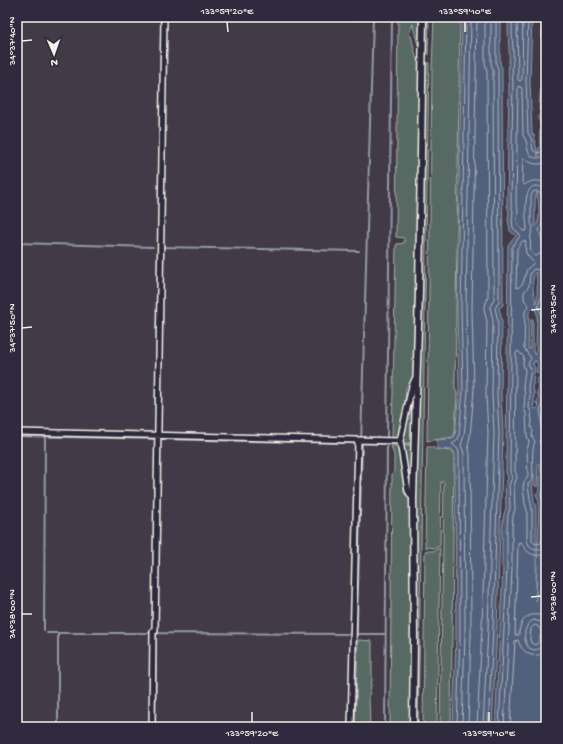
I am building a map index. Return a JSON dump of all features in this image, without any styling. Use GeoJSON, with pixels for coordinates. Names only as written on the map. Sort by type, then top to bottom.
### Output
{"type":"FeatureCollection","features":[{"type":"Feature","properties":{"kind":"street"},"geometry":{"type":"LineString","coordinates":[[152,727],[164,17]]}},
{"type":"Feature","properties":{"kind":"street"},"geometry":{"type":"LineString","coordinates":[[413,727],[413,498],[415,379],[419,292],[423,17]]}},
{"type":"Feature","properties":{"kind":"street"},"geometry":{"type":"LineString","coordinates":[[413,498],[408,491],[400,441],[412,386],[415,379]]}},
{"type":"Feature","properties":{"kind":"street"},"geometry":{"type":"LineString","coordinates":[[17,432],[157,438],[359,442],[400,441]]}},
{"type":"Feature","properties":{"kind":"street"},"geometry":{"type":"LineString","coordinates":[[351,727],[359,442]]}},
{"type":"Feature","properties":{"kind":"green space"},"geometry":{"type":"Polygon","coordinates":[[[398,17],[421,17],[420,52],[413,24],[409,34],[411,36],[416,57],[419,61],[418,192],[413,379],[406,387],[404,413],[399,436],[396,439],[392,439],[396,245],[404,243],[404,238],[396,237],[398,17]]]}},
{"type":"Feature","properties":{"kind":"green space"},"geometry":{"type":"Polygon","coordinates":[[[427,17],[429,17],[428,55],[426,53],[427,17]]]}},
{"type":"Feature","properties":{"kind":"green space"},"geometry":{"type":"Polygon","coordinates":[[[434,17],[460,17],[455,387],[457,394],[455,432],[453,437],[427,441],[432,68],[434,17]]]}},
{"type":"Feature","properties":{"kind":"green space"},"geometry":{"type":"Polygon","coordinates":[[[426,62],[429,63],[418,727],[416,727],[416,443],[422,296],[426,62]]]}},
{"type":"Feature","properties":{"kind":"green space"},"geometry":{"type":"Polygon","coordinates":[[[411,397],[411,443],[403,443],[411,397]]]}},
{"type":"Feature","properties":{"kind":"green space"},"geometry":{"type":"Polygon","coordinates":[[[411,445],[411,483],[409,483],[403,446],[411,445]]]}},
{"type":"Feature","properties":{"kind":"green space"},"geometry":{"type":"Polygon","coordinates":[[[391,446],[399,446],[405,494],[411,502],[410,727],[390,727],[392,474],[394,472],[394,455],[391,446]]]}},
{"type":"Feature","properties":{"kind":"green space"},"geometry":{"type":"Polygon","coordinates":[[[427,447],[451,451],[454,455],[451,727],[440,727],[444,482],[441,482],[440,546],[435,548],[425,547],[427,447]]]}},
{"type":"Feature","properties":{"kind":"green space"},"geometry":{"type":"Polygon","coordinates":[[[440,548],[437,727],[423,727],[425,551],[433,551],[440,548]]]}},
{"type":"Feature","properties":{"kind":"green space"},"geometry":{"type":"Polygon","coordinates":[[[358,640],[372,641],[372,680],[369,696],[370,727],[355,727],[358,640]]]}},
{"type":"Feature","properties":{"kind":"water"},"geometry":{"type":"Polygon","coordinates":[[[462,17],[500,17],[500,63],[502,68],[503,305],[499,308],[502,320],[501,395],[503,433],[497,629],[492,727],[453,727],[456,635],[455,454],[453,450],[437,449],[437,440],[452,439],[455,437],[459,390],[457,310],[462,17]]]}},
{"type":"Feature","properties":{"kind":"water"},"geometry":{"type":"Polygon","coordinates":[[[508,17],[532,17],[530,81],[532,134],[534,135],[538,157],[538,149],[540,147],[540,124],[538,118],[540,113],[542,17],[546,17],[546,727],[495,727],[503,568],[502,529],[506,508],[505,485],[508,478],[506,472],[508,245],[516,236],[510,231],[507,205],[509,82],[508,17]],[[537,192],[535,200],[535,227],[539,215],[537,192]],[[536,272],[534,275],[533,287],[536,303],[536,272]],[[534,307],[529,312],[528,349],[530,349],[531,319],[533,319],[533,352],[536,355],[537,314],[534,307]],[[535,360],[534,363],[532,363],[535,367],[534,383],[532,386],[535,393],[533,408],[536,409],[539,406],[536,403],[539,398],[537,393],[539,388],[537,381],[540,375],[536,372],[538,365],[535,360]],[[538,463],[537,487],[534,485],[534,474],[532,484],[534,503],[536,504],[536,601],[539,501],[536,494],[540,491],[540,464],[538,463]]]}},
{"type":"Feature","properties":{"kind":"waterway"},"geometry":{"type":"LineString","coordinates":[[226,17],[364,20]]}},
{"type":"Feature","properties":{"kind":"waterway"},"geometry":{"type":"LineString","coordinates":[[361,444],[373,17]]}},
{"type":"Feature","properties":{"kind":"waterway"},"geometry":{"type":"LineString","coordinates":[[387,437],[392,17]]}},
{"type":"Feature","properties":{"kind":"waterway"},"geometry":{"type":"LineString","coordinates":[[17,243],[153,247]]}},
{"type":"Feature","properties":{"kind":"waterway"},"geometry":{"type":"LineString","coordinates":[[162,247],[359,251]]}},
{"type":"Feature","properties":{"kind":"waterway"},"geometry":{"type":"LineString","coordinates":[[160,433],[161,418]]}},
{"type":"Feature","properties":{"kind":"waterway"},"geometry":{"type":"LineString","coordinates":[[17,436],[397,444]]}},
{"type":"Feature","properties":{"kind":"waterway"},"geometry":{"type":"LineString","coordinates":[[44,630],[45,436]]}},
{"type":"Feature","properties":{"kind":"waterway"},"geometry":{"type":"LineString","coordinates":[[354,727],[362,444]]}},
{"type":"Feature","properties":{"kind":"waterway"},"geometry":{"type":"LineString","coordinates":[[385,727],[387,445]]}},
{"type":"Feature","properties":{"kind":"waterway"},"geometry":{"type":"LineString","coordinates":[[155,727],[156,632]]}},
{"type":"Feature","properties":{"kind":"waterway"},"geometry":{"type":"LineString","coordinates":[[47,633],[151,633]]}},
{"type":"Feature","properties":{"kind":"waterway"},"geometry":{"type":"LineString","coordinates":[[58,633],[58,727]]}},
{"type":"Feature","properties":{"kind":"waterway"},"geometry":{"type":"LineString","coordinates":[[155,633],[351,634]]}},
{"type":"Feature","properties":{"kind":"waterway"},"geometry":{"type":"LineString","coordinates":[[357,634],[385,634]]}}]}
